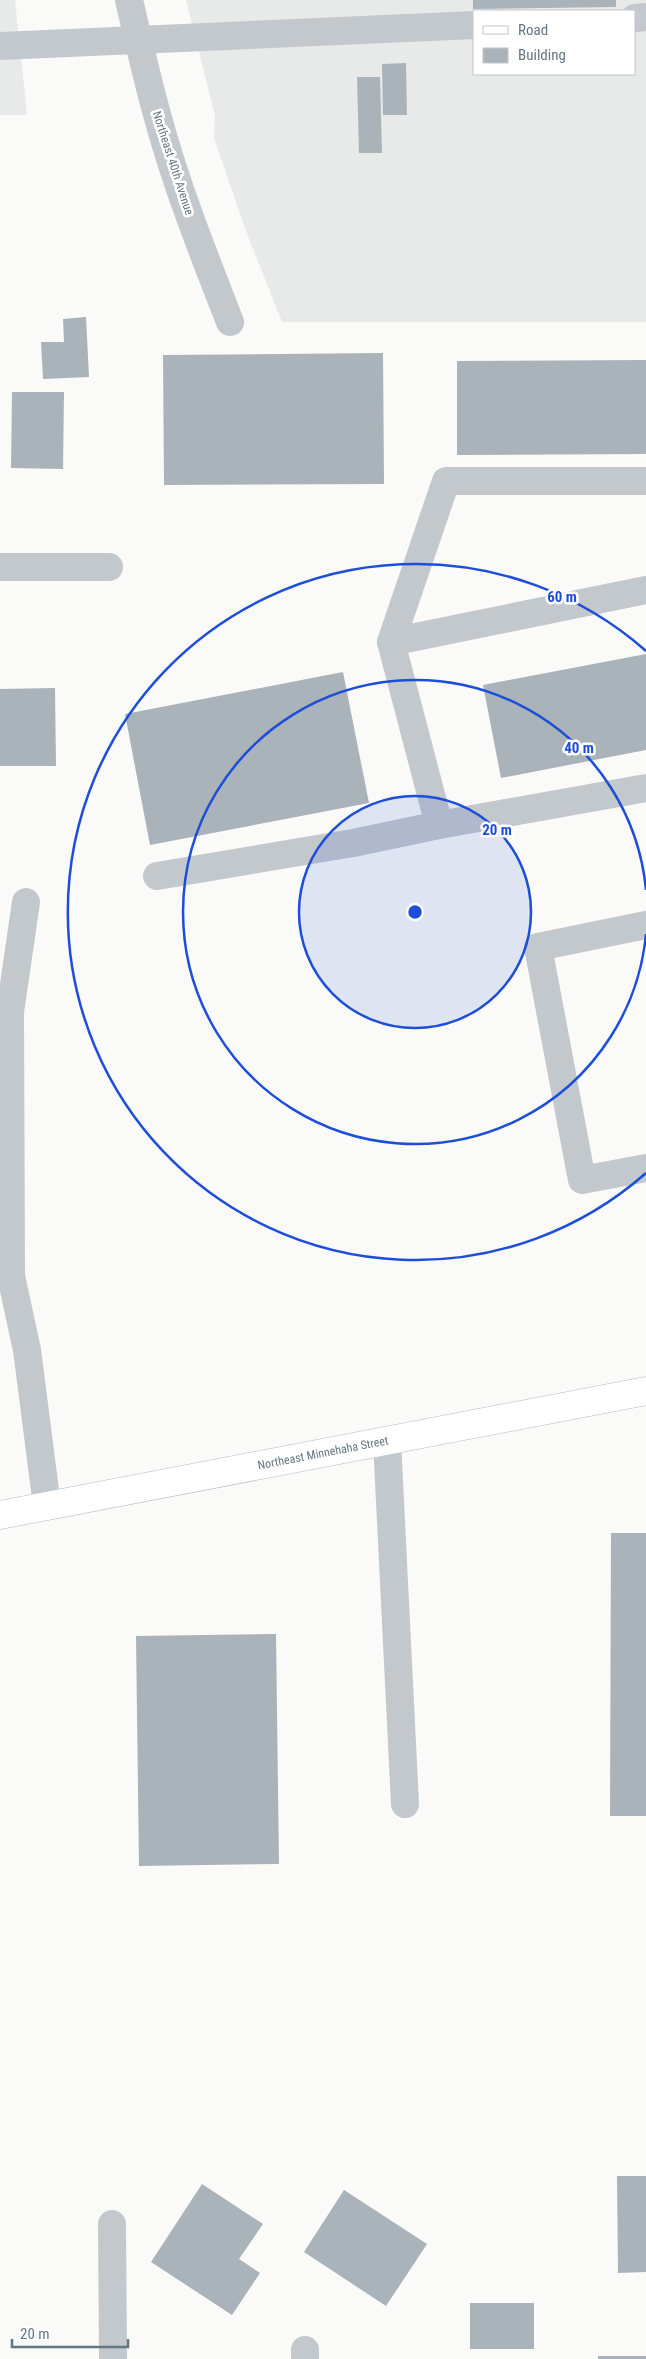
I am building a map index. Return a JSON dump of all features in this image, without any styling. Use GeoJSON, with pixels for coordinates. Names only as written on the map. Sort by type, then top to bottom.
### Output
{"type":"FeatureCollection","features":[{"type":"Feature","properties":{"kind":"main road","name":"Northeast Minnehaha Street"},"geometry":{"type":"LineString","coordinates":[[0,1515],[646,1391]]}},
{"type":"Feature","properties":{"kind":"street","name":"Northeast 40th Avenue"},"geometry":{"type":"LineString","coordinates":[[129,0],[158,118],[175,175],[201,249],[230,322]]}},
{"type":"Feature","properties":{"kind":"street"},"geometry":{"type":"LineString","coordinates":[[0,46],[473,25]]}},
{"type":"Feature","properties":{"kind":"street"},"geometry":{"type":"LineString","coordinates":[[438,825],[392,642],[446,481],[646,481]]}},
{"type":"Feature","properties":{"kind":"street"},"geometry":{"type":"LineString","coordinates":[[0,567],[109,567]]}},
{"type":"Feature","properties":{"kind":"street"},"geometry":{"type":"LineString","coordinates":[[392,642],[646,590]]}},
{"type":"Feature","properties":{"kind":"street"},"geometry":{"type":"LineString","coordinates":[[157,876],[353,843],[438,825],[646,788]]}},
{"type":"Feature","properties":{"kind":"street"},"geometry":{"type":"LineString","coordinates":[[26,902],[10,1012],[11,1276],[27,1350],[47,1506]]}},
{"type":"Feature","properties":{"kind":"street"},"geometry":{"type":"LineString","coordinates":[[646,925],[538,947],[582,1180],[646,1168]]}},
{"type":"Feature","properties":{"kind":"street"},"geometry":{"type":"LineString","coordinates":[[387,1440],[405,1804]]}},
{"type":"Feature","properties":{"kind":"street"},"geometry":{"type":"LineString","coordinates":[[112,2224],[113,2359]]}},
{"type":"Feature","properties":{"kind":"shaded area"},"geometry":{"type":"Polygon","coordinates":[[[0,0],[15,0],[27,115],[0,115],[0,0]]]}},
{"type":"Feature","properties":{"kind":"shaded area"},"geometry":{"type":"Polygon","coordinates":[[[186,0],[646,0],[646,322],[282,322],[246,231],[214,138],[215,116],[186,0]]]}},
{"type":"Feature","properties":{"kind":"building"},"geometry":{"type":"Polygon","coordinates":[[[473,0],[616,0],[616,7],[473,9],[473,0]]]}},
{"type":"Feature","properties":{"kind":"building"},"geometry":{"type":"Polygon","coordinates":[[[406,63],[407,115],[383,115],[382,64],[406,63]]]}},
{"type":"Feature","properties":{"kind":"building"},"geometry":{"type":"Polygon","coordinates":[[[357,77],[380,77],[382,153],[359,153],[357,77]]]}},
{"type":"Feature","properties":{"kind":"building"},"geometry":{"type":"Polygon","coordinates":[[[86,317],[89,377],[43,379],[41,342],[64,342],[63,319],[86,317]]]}},
{"type":"Feature","properties":{"kind":"building"},"geometry":{"type":"Polygon","coordinates":[[[383,353],[384,484],[164,485],[163,355],[383,353]]]}},
{"type":"Feature","properties":{"kind":"building"},"geometry":{"type":"Polygon","coordinates":[[[646,360],[646,454],[457,455],[457,361],[646,360]]]}},
{"type":"Feature","properties":{"kind":"building"},"geometry":{"type":"Polygon","coordinates":[[[12,392],[64,392],[63,469],[11,468],[12,392]]]}},
{"type":"Feature","properties":{"kind":"building"},"geometry":{"type":"Polygon","coordinates":[[[646,654],[646,750],[501,778],[483,685],[646,654]]]}},
{"type":"Feature","properties":{"kind":"building"},"geometry":{"type":"Polygon","coordinates":[[[343,672],[369,803],[150,845],[125,714],[343,672]]]}},
{"type":"Feature","properties":{"kind":"building"},"geometry":{"type":"Polygon","coordinates":[[[55,688],[56,766],[0,766],[0,689],[55,688]]]}},
{"type":"Feature","properties":{"kind":"building"},"geometry":{"type":"Polygon","coordinates":[[[611,1533],[646,1533],[646,1816],[610,1816],[611,1533]]]}},
{"type":"Feature","properties":{"kind":"building"},"geometry":{"type":"Polygon","coordinates":[[[276,1634],[279,1864],[139,1866],[136,1636],[276,1634]]]}},
{"type":"Feature","properties":{"kind":"building"},"geometry":{"type":"Polygon","coordinates":[[[617,2176],[646,2176],[646,2272],[618,2273],[617,2176]]]}},
{"type":"Feature","properties":{"kind":"building"},"geometry":{"type":"Polygon","coordinates":[[[202,2184],[263,2224],[239,2259],[260,2273],[232,2315],[151,2262],[202,2184]]]}},
{"type":"Feature","properties":{"kind":"building"},"geometry":{"type":"Polygon","coordinates":[[[344,2190],[427,2244],[386,2306],[304,2252],[344,2190]]]}},
{"type":"Feature","properties":{"kind":"building"},"geometry":{"type":"Polygon","coordinates":[[[470,2303],[534,2303],[534,2349],[470,2349],[470,2303]]]}},
{"type":"Feature","properties":{"kind":"building"},"geometry":{"type":"Polygon","coordinates":[[[598,2356],[646,2356],[646,2359],[598,2359],[598,2356]]]}}]}
